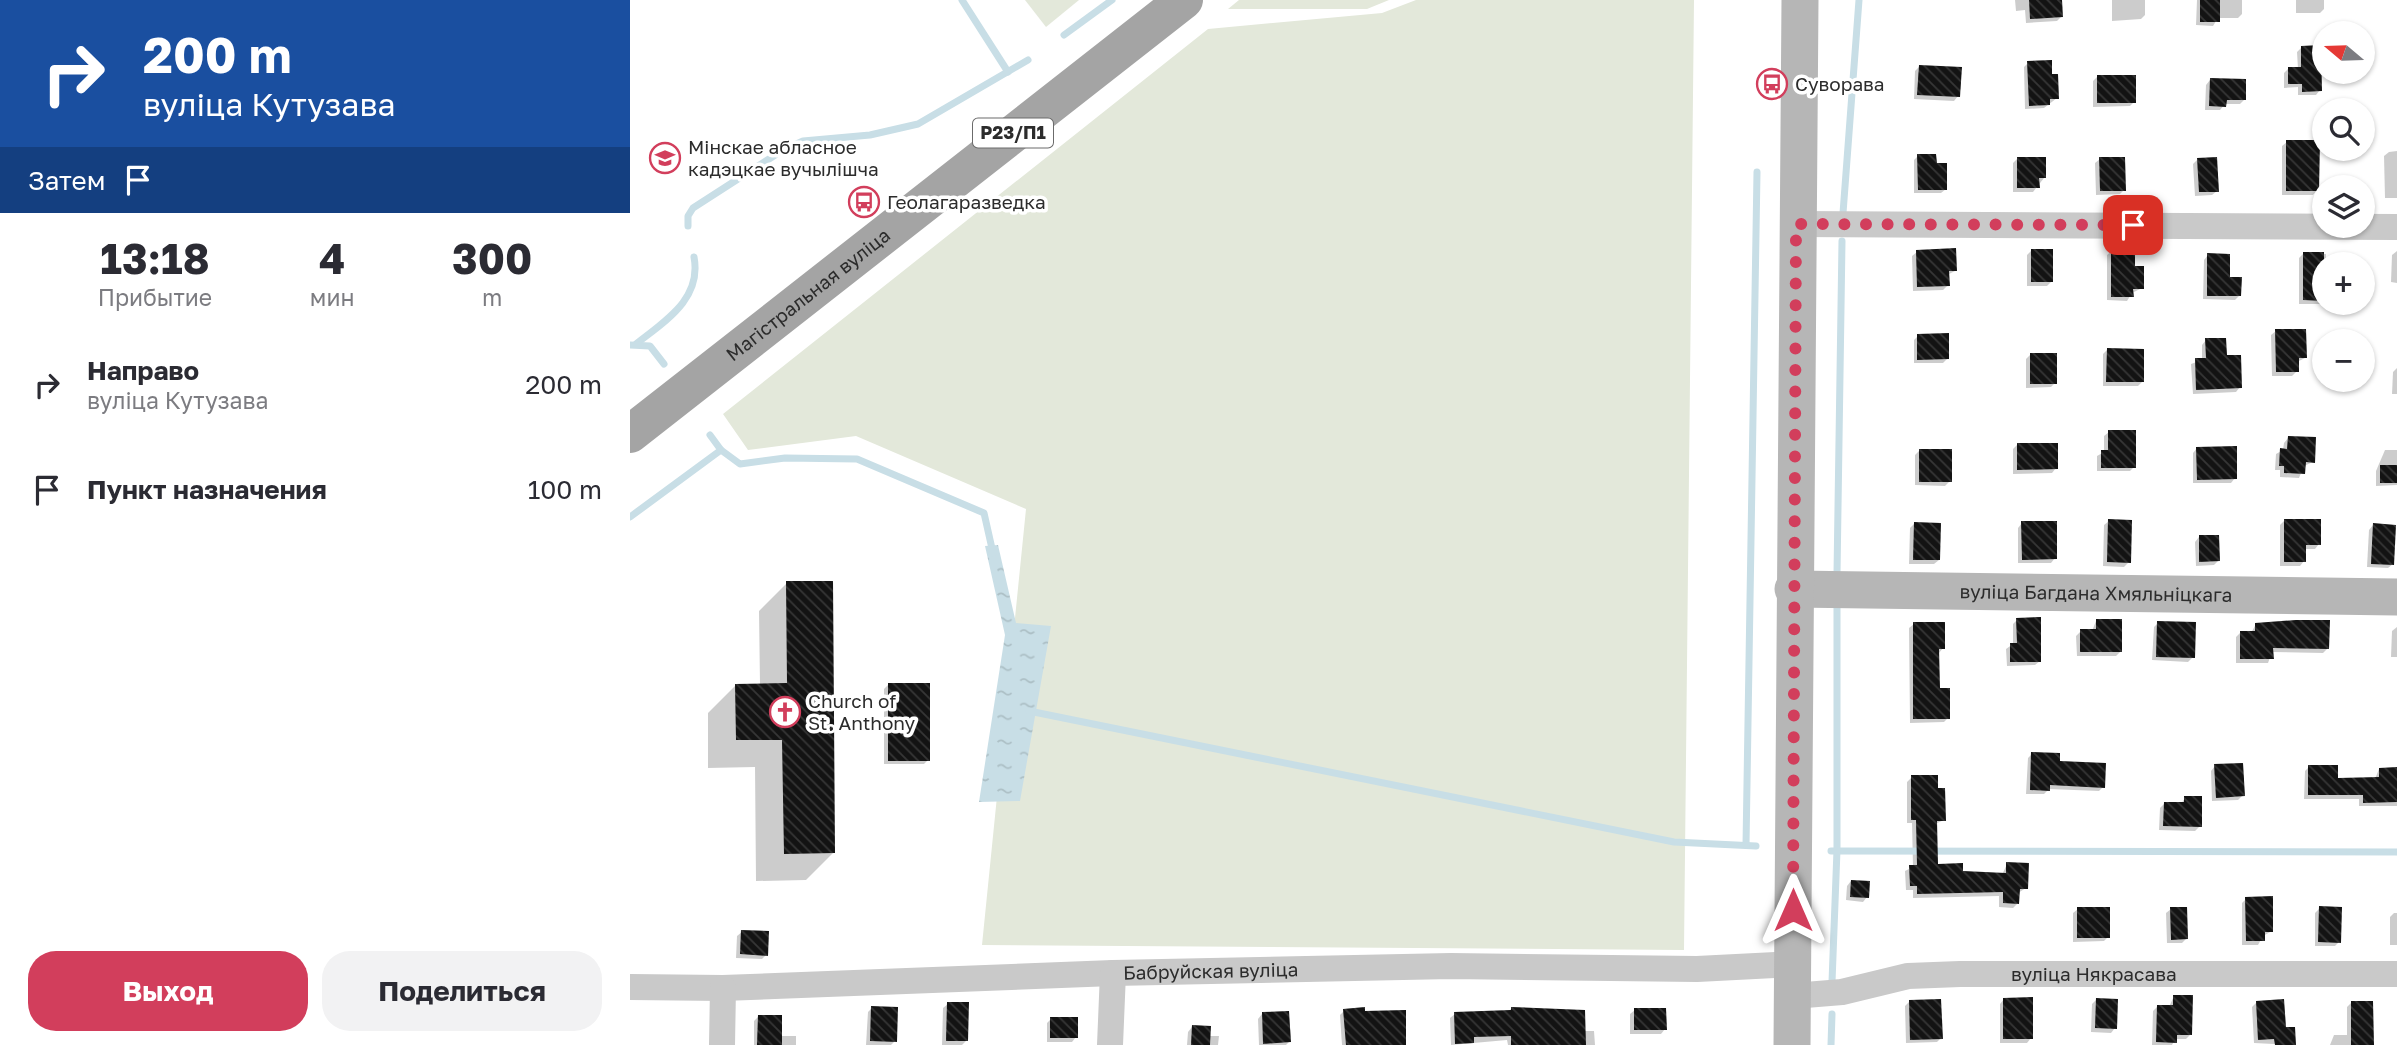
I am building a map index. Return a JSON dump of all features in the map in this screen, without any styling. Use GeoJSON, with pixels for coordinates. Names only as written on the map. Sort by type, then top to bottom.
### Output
{"type":"FeatureCollection","features":[{"type":"Feature","properties":{"kind":"main road","name":"Магістральная вуліца"},"geometry":{"type":"LineString","coordinates":[[630,434],[1184,0]]}},
{"type":"Feature","properties":{"kind":"main road"},"geometry":{"type":"LineString","coordinates":[[1792,1045],[1793,589],[1800,0]]}},
{"type":"Feature","properties":{"kind":"main road","name":"вуліца Багдана Хмяльніцкага"},"geometry":{"type":"LineString","coordinates":[[1793,589],[2397,597]]}},
{"type":"Feature","properties":{"kind":"street"},"geometry":{"type":"LineString","coordinates":[[1796,224],[2397,227]]}},
{"type":"Feature","properties":{"kind":"street","name":"Бабруйская вуліца"},"geometry":{"type":"LineString","coordinates":[[630,987],[723,988],[1113,973],[1451,967],[1697,969],[1793,980]]}},
{"type":"Feature","properties":{"kind":"street"},"geometry":{"type":"LineString","coordinates":[[1110,1045],[1113,973]]}},
{"type":"Feature","properties":{"kind":"street","name":"вуліца Някрасава"},"geometry":{"type":"LineString","coordinates":[[1793,980],[1842,992],[1908,976],[1960,974],[2397,974]]}},
{"type":"Feature","properties":{"kind":"street"},"geometry":{"type":"LineString","coordinates":[[722,1045],[723,988]]}},
{"type":"Feature","properties":{"kind":"shaded area"},"geometry":{"type":"Polygon","coordinates":[[[1025,0],[1079,0],[1046,27],[1025,0]]]}},
{"type":"Feature","properties":{"kind":"shaded area"},"geometry":{"type":"Polygon","coordinates":[[[1239,0],[1389,0],[1367,9],[1228,9],[1239,0]]]}},
{"type":"Feature","properties":{"kind":"shaded area"},"geometry":{"type":"Polygon","coordinates":[[[1416,0],[1694,0],[1684,950],[982,945],[1026,509],[856,436],[748,450],[723,414],[1208,29],[1382,13],[1416,0]]]}},
{"type":"Feature","properties":{"kind":"water"},"geometry":{"type":"Polygon","coordinates":[[[998,545],[1016,623],[1051,626],[1020,801],[979,802],[1005,635],[985,546],[998,545]]]}},
{"type":"Feature","properties":{"kind":"building"},"geometry":{"type":"Polygon","coordinates":[[[2029,0],[2062,0],[2063,17],[2030,19],[2029,0]]]}},
{"type":"Feature","properties":{"kind":"building"},"geometry":{"type":"Polygon","coordinates":[[[2200,0],[2220,0],[2220,22],[2200,22],[2200,0]]]}},
{"type":"Feature","properties":{"kind":"building"},"geometry":{"type":"Polygon","coordinates":[[[2312,45],[2312,84],[2322,84],[2322,91],[2302,92],[2302,84],[2288,84],[2288,67],[2301,67],[2301,46],[2312,45]]]}},
{"type":"Feature","properties":{"kind":"building"},"geometry":{"type":"Polygon","coordinates":[[[2052,60],[2052,74],[2058,74],[2059,99],[2050,99],[2050,105],[2029,106],[2027,61],[2052,60]]]}},
{"type":"Feature","properties":{"kind":"building"},"geometry":{"type":"Polygon","coordinates":[[[1919,65],[1962,67],[1960,97],[1917,95],[1919,65]]]}},
{"type":"Feature","properties":{"kind":"building"},"geometry":{"type":"Polygon","coordinates":[[[2097,75],[2136,75],[2136,103],[2097,103],[2097,75]]]}},
{"type":"Feature","properties":{"kind":"building"},"geometry":{"type":"Polygon","coordinates":[[[2210,78],[2246,79],[2246,100],[2227,100],[2226,107],[2209,106],[2210,78]]]}},
{"type":"Feature","properties":{"kind":"building"},"geometry":{"type":"Polygon","coordinates":[[[2286,140],[2312,140],[2312,161],[2320,161],[2319,175],[2312,175],[2312,191],[2286,191],[2286,140]]]}},
{"type":"Feature","properties":{"kind":"building"},"geometry":{"type":"Polygon","coordinates":[[[1917,154],[1936,154],[1937,163],[1947,163],[1947,190],[1918,190],[1917,154]]]}},
{"type":"Feature","properties":{"kind":"building"},"geometry":{"type":"Polygon","coordinates":[[[2017,157],[2046,157],[2046,178],[2039,178],[2040,188],[2017,188],[2017,157]]]}},
{"type":"Feature","properties":{"kind":"building"},"geometry":{"type":"Polygon","coordinates":[[[2099,157],[2125,157],[2126,191],[2100,191],[2099,157]]]}},
{"type":"Feature","properties":{"kind":"building"},"geometry":{"type":"Polygon","coordinates":[[[2217,157],[2219,192],[2199,192],[2197,158],[2217,157]]]}},
{"type":"Feature","properties":{"kind":"building"},"geometry":{"type":"Polygon","coordinates":[[[1956,248],[1957,271],[1949,271],[1950,286],[1917,287],[1916,250],[1956,248]]]}},
{"type":"Feature","properties":{"kind":"building"},"geometry":{"type":"Polygon","coordinates":[[[2031,249],[2053,249],[2053,282],[2031,282],[2031,249]]]}},
{"type":"Feature","properties":{"kind":"building"},"geometry":{"type":"Polygon","coordinates":[[[2111,249],[2135,249],[2135,266],[2144,266],[2144,289],[2133,289],[2134,297],[2111,297],[2111,249]]]}},
{"type":"Feature","properties":{"kind":"building"},"geometry":{"type":"Polygon","coordinates":[[[2303,252],[2312,252],[2312,300],[2303,300],[2303,252]]]}},
{"type":"Feature","properties":{"kind":"building"},"geometry":{"type":"Polygon","coordinates":[[[2207,253],[2230,254],[2230,277],[2242,277],[2241,296],[2207,296],[2207,253]]]}},
{"type":"Feature","properties":{"kind":"building"},"geometry":{"type":"Polygon","coordinates":[[[2275,329],[2306,329],[2307,358],[2299,358],[2299,372],[2276,372],[2275,329]]]}},
{"type":"Feature","properties":{"kind":"building"},"geometry":{"type":"Polygon","coordinates":[[[1949,333],[1949,359],[1917,360],[1917,334],[1949,333]]]}},
{"type":"Feature","properties":{"kind":"building"},"geometry":{"type":"Polygon","coordinates":[[[2205,338],[2226,338],[2227,355],[2241,355],[2242,388],[2196,390],[2195,358],[2206,358],[2205,338]]]}},
{"type":"Feature","properties":{"kind":"building"},"geometry":{"type":"Polygon","coordinates":[[[2107,348],[2144,349],[2144,382],[2106,382],[2107,348]]]}},
{"type":"Feature","properties":{"kind":"building"},"geometry":{"type":"Polygon","coordinates":[[[2030,353],[2057,353],[2057,384],[2030,384],[2030,353]]]}},
{"type":"Feature","properties":{"kind":"building"},"geometry":{"type":"Polygon","coordinates":[[[2108,430],[2136,430],[2136,468],[2101,468],[2101,450],[2108,450],[2108,430]]]}},
{"type":"Feature","properties":{"kind":"building"},"geometry":{"type":"Polygon","coordinates":[[[2288,436],[2316,437],[2315,463],[2306,462],[2305,474],[2284,473],[2284,466],[2279,466],[2280,448],[2287,449],[2288,436]]]}},
{"type":"Feature","properties":{"kind":"building"},"geometry":{"type":"Polygon","coordinates":[[[2017,443],[2058,443],[2058,469],[2017,470],[2017,443]]]}},
{"type":"Feature","properties":{"kind":"building"},"geometry":{"type":"Polygon","coordinates":[[[2237,446],[2237,479],[2197,480],[2196,447],[2237,446]]]}},
{"type":"Feature","properties":{"kind":"building"},"geometry":{"type":"Polygon","coordinates":[[[1919,449],[1952,449],[1952,482],[1919,482],[1919,449]]]}},
{"type":"Feature","properties":{"kind":"building"},"geometry":{"type":"Polygon","coordinates":[[[2380,465],[2397,465],[2397,483],[2380,483],[2380,465]]]}},
{"type":"Feature","properties":{"kind":"building"},"geometry":{"type":"Polygon","coordinates":[[[2108,519],[2132,520],[2131,563],[2107,562],[2108,519]]]}},
{"type":"Feature","properties":{"kind":"building"},"geometry":{"type":"Polygon","coordinates":[[[2284,519],[2321,519],[2321,545],[2306,545],[2306,562],[2284,562],[2284,519]]]}},
{"type":"Feature","properties":{"kind":"building"},"geometry":{"type":"Polygon","coordinates":[[[2021,521],[2057,521],[2057,559],[2022,560],[2021,521]]]}},
{"type":"Feature","properties":{"kind":"building"},"geometry":{"type":"Polygon","coordinates":[[[1914,522],[1941,523],[1940,560],[1913,560],[1914,522]]]}},
{"type":"Feature","properties":{"kind":"building"},"geometry":{"type":"Polygon","coordinates":[[[2373,523],[2396,525],[2394,565],[2371,564],[2373,523]]]}},
{"type":"Feature","properties":{"kind":"building"},"geometry":{"type":"Polygon","coordinates":[[[2199,535],[2219,535],[2220,561],[2199,562],[2199,535]]]}},
{"type":"Feature","properties":{"kind":"building","name":"Church of St. Anthony"},"geometry":{"type":"Polygon","coordinates":[[[786,581],[833,581],[835,853],[784,854],[782,740],[736,740],[735,684],[787,683],[786,581]]]}},
{"type":"Feature","properties":{"kind":"building"},"geometry":{"type":"Polygon","coordinates":[[[2041,617],[2041,662],[2010,662],[2010,643],[2017,643],[2016,618],[2041,617]]]}},
{"type":"Feature","properties":{"kind":"building"},"geometry":{"type":"Polygon","coordinates":[[[2096,619],[2122,619],[2122,652],[2080,652],[2080,629],[2096,629],[2096,619]]]}},
{"type":"Feature","properties":{"kind":"building"},"geometry":{"type":"Polygon","coordinates":[[[2330,620],[2329,649],[2273,648],[2274,659],[2240,659],[2240,631],[2255,631],[2255,623],[2330,620]]]}},
{"type":"Feature","properties":{"kind":"building"},"geometry":{"type":"Polygon","coordinates":[[[2157,621],[2196,622],[2195,658],[2156,657],[2157,621]]]}},
{"type":"Feature","properties":{"kind":"building"},"geometry":{"type":"Polygon","coordinates":[[[1913,622],[1945,622],[1945,649],[1939,649],[1940,688],[1950,688],[1950,719],[1913,719],[1913,622]]]}},
{"type":"Feature","properties":{"kind":"building"},"geometry":{"type":"Polygon","coordinates":[[[888,683],[930,683],[930,761],[888,761],[888,683]]]}},
{"type":"Feature","properties":{"kind":"building"},"geometry":{"type":"Polygon","coordinates":[[[2031,752],[2060,753],[2060,761],[2106,763],[2105,788],[2050,785],[2050,791],[2030,790],[2031,752]]]}},
{"type":"Feature","properties":{"kind":"building"},"geometry":{"type":"Polygon","coordinates":[[[2243,763],[2245,796],[2216,798],[2214,764],[2243,763]]]}},
{"type":"Feature","properties":{"kind":"building"},"geometry":{"type":"Polygon","coordinates":[[[2308,765],[2338,765],[2338,778],[2379,777],[2379,768],[2397,767],[2397,802],[2363,803],[2363,795],[2308,795],[2308,765]]]}},
{"type":"Feature","properties":{"kind":"building"},"geometry":{"type":"Polygon","coordinates":[[[1911,775],[1938,775],[1938,788],[1945,788],[1946,821],[1937,821],[1938,864],[1963,863],[1963,871],[2006,873],[2006,862],[2029,863],[2028,889],[2020,889],[2019,904],[2003,903],[2003,892],[1917,894],[1917,886],[1910,886],[1909,865],[1917,865],[1916,820],[1911,820],[1911,775]]]}},
{"type":"Feature","properties":{"kind":"building"},"geometry":{"type":"Polygon","coordinates":[[[2184,796],[2202,796],[2202,827],[2163,826],[2164,802],[2184,802],[2184,796]]]}},
{"type":"Feature","properties":{"kind":"building"},"geometry":{"type":"Polygon","coordinates":[[[1851,880],[1870,881],[1869,898],[1850,897],[1851,880]]]}},
{"type":"Feature","properties":{"kind":"building"},"geometry":{"type":"Polygon","coordinates":[[[2273,896],[2273,932],[2265,932],[2265,941],[2246,941],[2245,897],[2273,896]]]}},
{"type":"Feature","properties":{"kind":"building"},"geometry":{"type":"Polygon","coordinates":[[[2319,906],[2342,907],[2341,943],[2318,942],[2319,906]]]}},
{"type":"Feature","properties":{"kind":"building"},"geometry":{"type":"Polygon","coordinates":[[[2077,907],[2110,907],[2110,938],[2077,938],[2077,907]]]}},
{"type":"Feature","properties":{"kind":"building"},"geometry":{"type":"Polygon","coordinates":[[[2170,907],[2187,907],[2188,939],[2171,940],[2170,907]]]}},
{"type":"Feature","properties":{"kind":"building"},"geometry":{"type":"Polygon","coordinates":[[[741,930],[769,931],[768,956],[740,954],[741,930]]]}},
{"type":"Feature","properties":{"kind":"building"},"geometry":{"type":"Polygon","coordinates":[[[2173,995],[2193,995],[2192,1035],[2177,1035],[2177,1043],[2156,1042],[2157,1005],[2173,1005],[2173,995]]]}},
{"type":"Feature","properties":{"kind":"building"},"geometry":{"type":"Polygon","coordinates":[[[2033,997],[2033,1039],[2003,1039],[2003,998],[2033,997]]]}},
{"type":"Feature","properties":{"kind":"building"},"geometry":{"type":"Polygon","coordinates":[[[2096,998],[2118,999],[2117,1029],[2095,1028],[2096,998]]]}},
{"type":"Feature","properties":{"kind":"building"},"geometry":{"type":"Polygon","coordinates":[[[1941,999],[1943,1039],[1910,1040],[1909,1000],[1941,999]]]}},
{"type":"Feature","properties":{"kind":"building"},"geometry":{"type":"Polygon","coordinates":[[[2284,999],[2286,1027],[2295,1027],[2296,1045],[2275,1045],[2274,1039],[2258,1040],[2256,1001],[2284,999]]]}},
{"type":"Feature","properties":{"kind":"building"},"geometry":{"type":"Polygon","coordinates":[[[2351,1001],[2373,1001],[2374,1045],[2351,1045],[2351,1001]]]}},
{"type":"Feature","properties":{"kind":"building"},"geometry":{"type":"Polygon","coordinates":[[[947,1002],[969,1002],[968,1041],[946,1041],[947,1002]]]}},
{"type":"Feature","properties":{"kind":"building"},"geometry":{"type":"Polygon","coordinates":[[[871,1006],[898,1007],[897,1042],[870,1041],[871,1006]]]}},
{"type":"Feature","properties":{"kind":"building"},"geometry":{"type":"Polygon","coordinates":[[[1365,1007],[1365,1011],[1406,1010],[1406,1045],[1346,1045],[1343,1009],[1365,1007]]]}},
{"type":"Feature","properties":{"kind":"building"},"geometry":{"type":"Polygon","coordinates":[[[1511,1007],[1585,1010],[1586,1045],[1511,1045],[1511,1036],[1474,1037],[1474,1043],[1455,1044],[1454,1012],[1511,1010],[1511,1007]]]}},
{"type":"Feature","properties":{"kind":"building"},"geometry":{"type":"Polygon","coordinates":[[[1634,1008],[1666,1008],[1667,1030],[1634,1030],[1634,1008]]]}},
{"type":"Feature","properties":{"kind":"building"},"geometry":{"type":"Polygon","coordinates":[[[1289,1011],[1291,1042],[1263,1044],[1262,1012],[1289,1011]]]}},
{"type":"Feature","properties":{"kind":"building"},"geometry":{"type":"Polygon","coordinates":[[[758,1015],[782,1015],[782,1045],[757,1045],[758,1015]]]}},
{"type":"Feature","properties":{"kind":"building"},"geometry":{"type":"Polygon","coordinates":[[[1050,1017],[1078,1017],[1078,1038],[1050,1038],[1050,1017]]]}},
{"type":"Feature","properties":{"kind":"building"},"geometry":{"type":"Polygon","coordinates":[[[1192,1025],[1211,1026],[1210,1045],[1191,1045],[1192,1025]]]}},
{"type":"Feature","properties":{"kind":"waterway"},"geometry":{"type":"LineString","coordinates":[[962,0],[1008,72]]}},
{"type":"Feature","properties":{"kind":"waterway"},"geometry":{"type":"LineString","coordinates":[[1064,35],[1112,0]]}},
{"type":"Feature","properties":{"kind":"waterway"},"geometry":{"type":"LineString","coordinates":[[1843,213],[1859,0]]}},
{"type":"Feature","properties":{"kind":"waterway"},"geometry":{"type":"LineString","coordinates":[[688,226],[688,216],[693,208],[783,150],[803,141],[870,135],[918,124],[1028,60]]}},
{"type":"Feature","properties":{"kind":"waterway"},"geometry":{"type":"LineString","coordinates":[[1746,845],[1757,172]]}},
{"type":"Feature","properties":{"kind":"waterway"},"geometry":{"type":"LineString","coordinates":[[1837,574],[1842,241]]}},
{"type":"Feature","properties":{"kind":"waterway"},"geometry":{"type":"LineString","coordinates":[[636,344],[679,308],[687,297],[695,272],[694,257]]}},
{"type":"Feature","properties":{"kind":"waterway"},"geometry":{"type":"LineString","coordinates":[[630,345],[650,346],[664,364]]}},
{"type":"Feature","properties":{"kind":"waterway"},"geometry":{"type":"LineString","coordinates":[[710,435],[721,450]]}},
{"type":"Feature","properties":{"kind":"waterway"},"geometry":{"type":"LineString","coordinates":[[630,517],[721,450],[740,464],[785,458],[857,459],[984,513],[993,553]]}},
{"type":"Feature","properties":{"kind":"waterway"},"geometry":{"type":"LineString","coordinates":[[1832,982],[1837,850],[1837,604]]}},
{"type":"Feature","properties":{"kind":"waterway"},"geometry":{"type":"LineString","coordinates":[[1029,711],[1674,842],[1756,846]]}},
{"type":"Feature","properties":{"kind":"waterway"},"geometry":{"type":"LineString","coordinates":[[1831,851],[2397,852]]}},
{"type":"Feature","properties":{"kind":"waterway"},"geometry":{"type":"LineString","coordinates":[[1831,1045],[1832,1014]]}},
{"type":"Feature","properties":{"kind":"place","name":"Суворава"},"geometry":{"type":"Point","coordinates":[1772,84]}},
{"type":"Feature","properties":{"kind":"place","name":"Мінскае абласное кадэцкае вучылішча"},"geometry":{"type":"Point","coordinates":[665,158]}},
{"type":"Feature","properties":{"kind":"place","name":"Геолагаразведка"},"geometry":{"type":"Point","coordinates":[864,202]}},
{"type":"Feature","properties":{"kind":"place","name":"Church of St. Anthony"},"geometry":{"type":"Point","coordinates":[785,712]}},
{"type":"Feature","properties":{"kind":"route"},"geometry":{"type":"LineString","coordinates":[[1793,910],[1796,224],[2133,225]]}}]}
